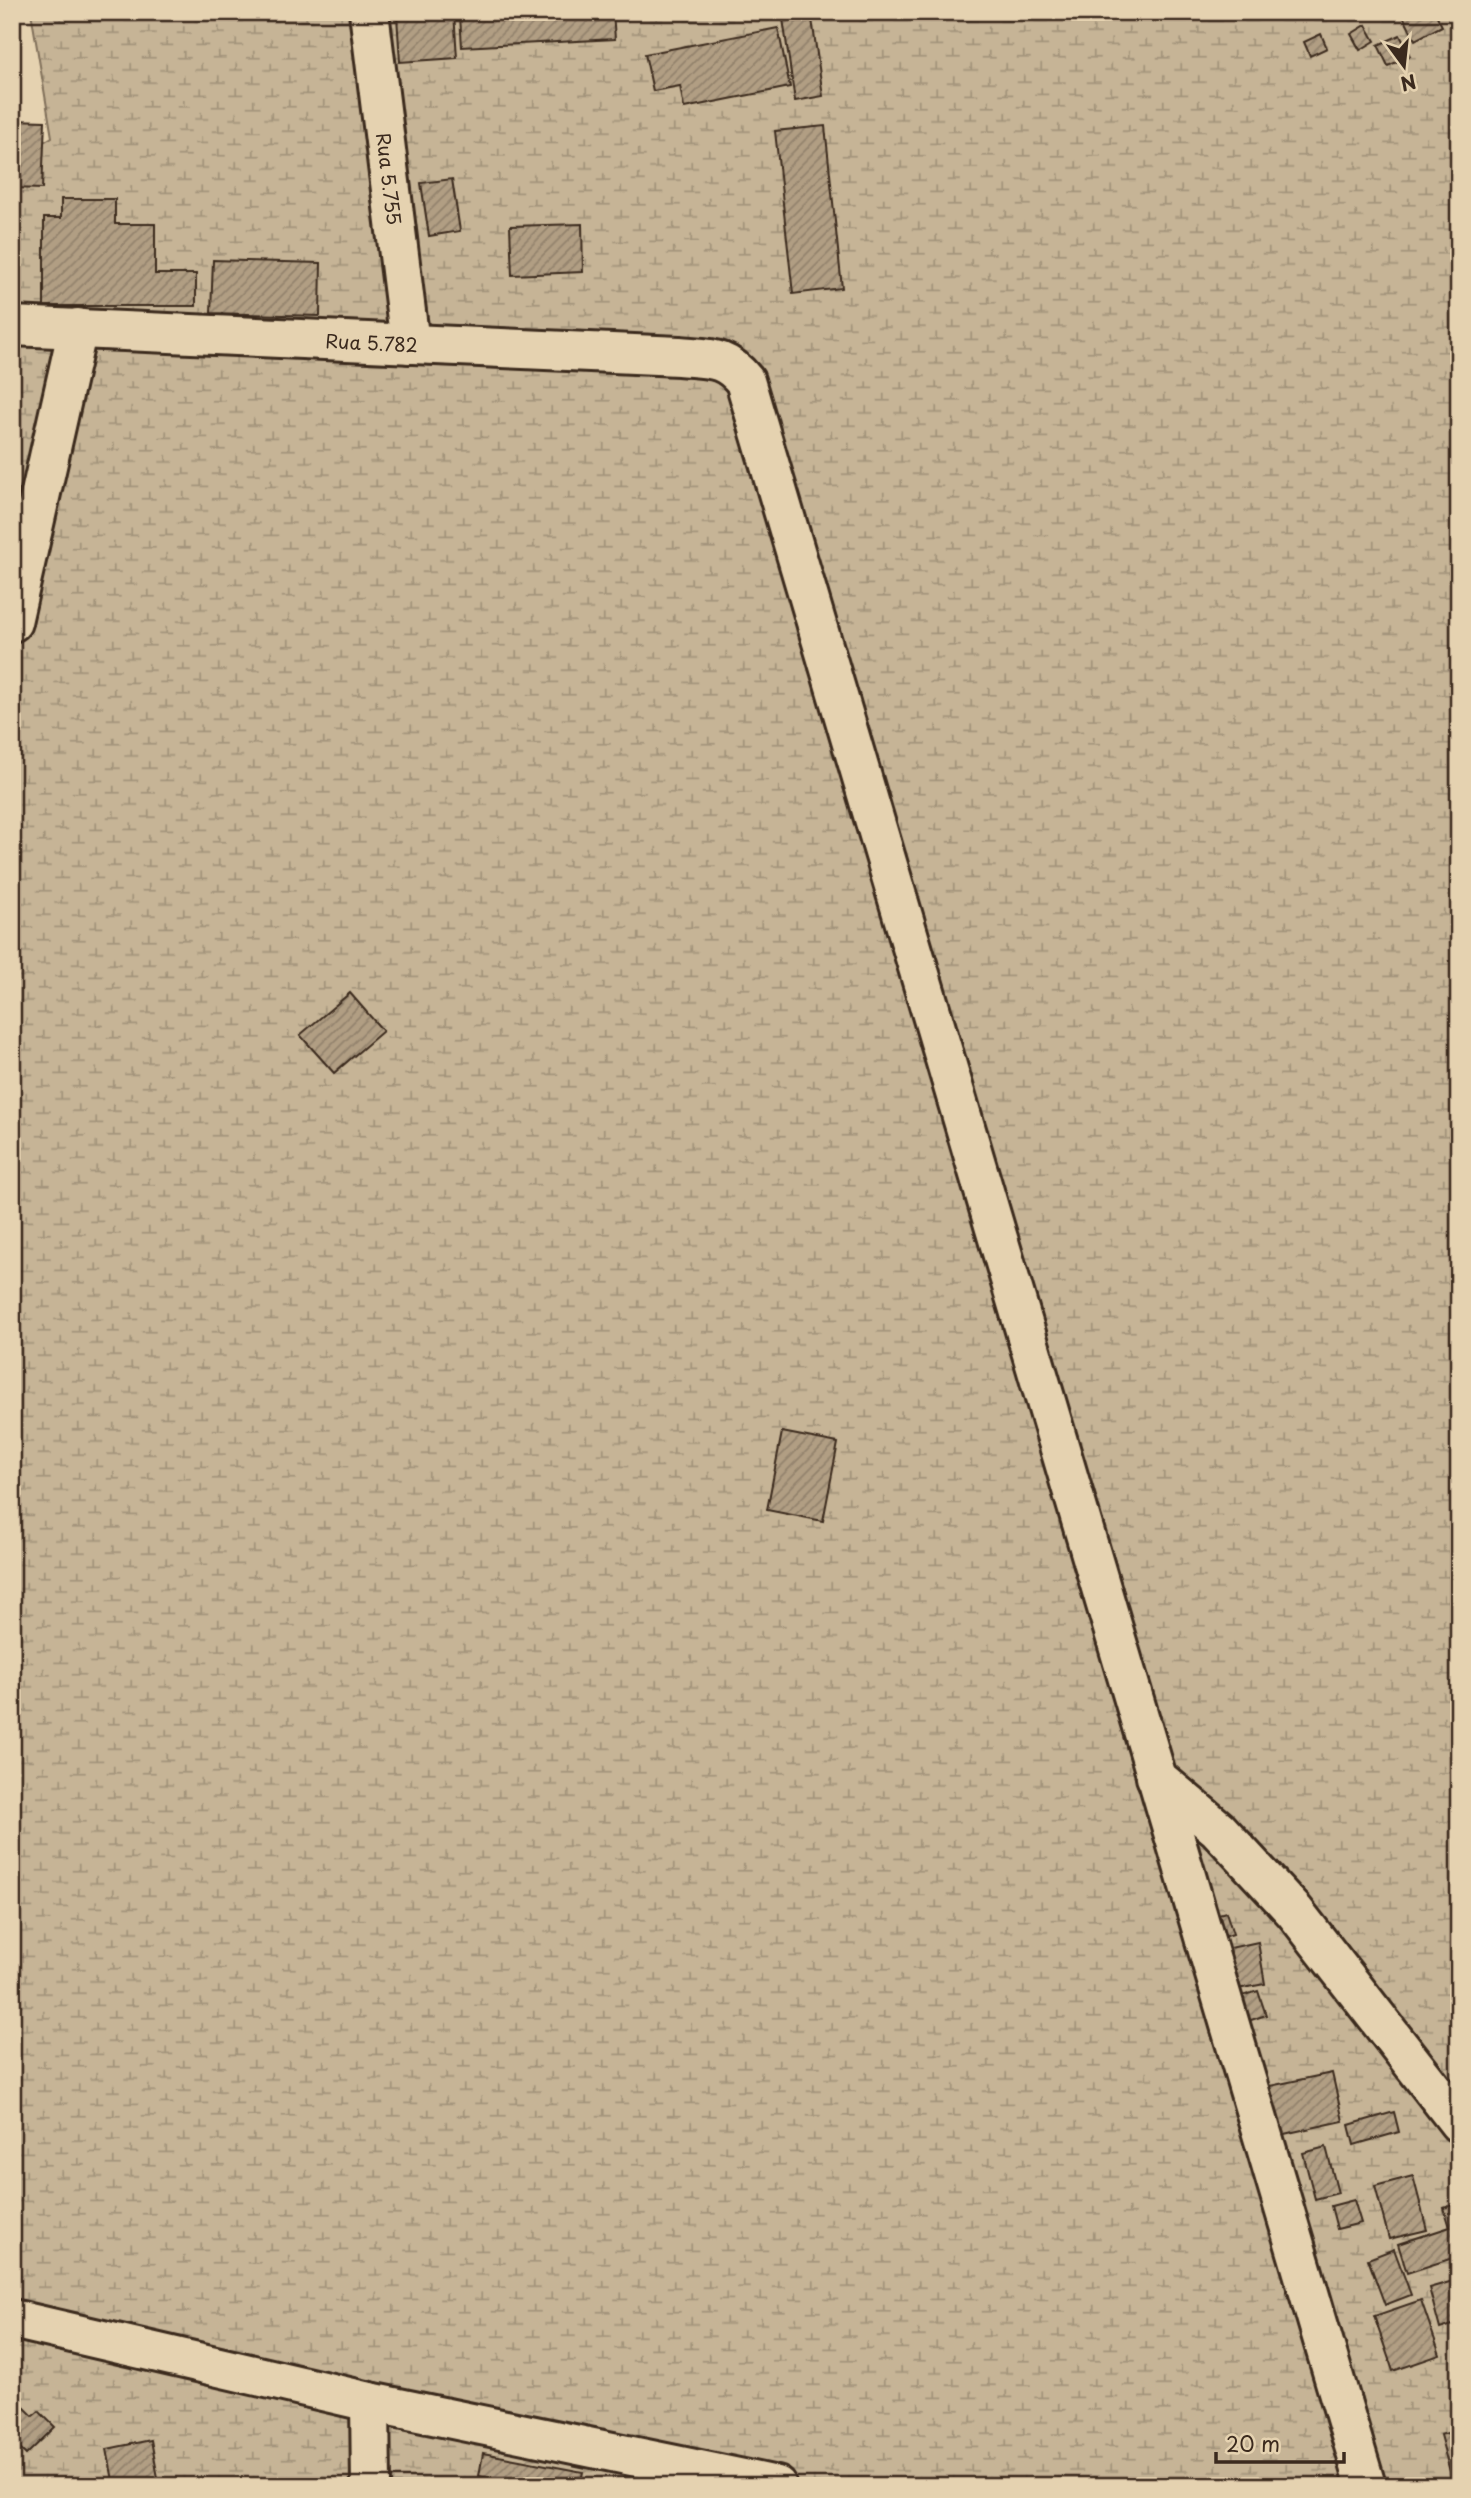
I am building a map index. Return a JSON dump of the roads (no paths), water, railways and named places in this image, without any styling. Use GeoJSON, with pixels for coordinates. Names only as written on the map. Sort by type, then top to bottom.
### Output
{"type":"FeatureCollection","features":[{"type":"Feature","properties":{"kind":"street","name":"Rua 5.755"},"geometry":{"type":"LineString","coordinates":[[369,12],[410,344]]}},
{"type":"Feature","properties":{"kind":"street","name":"Rua 5.782"},"geometry":{"type":"LineString","coordinates":[[12,326],[679,356],[710,359],[732,365],[745,381],[1156,1776]]}},
{"type":"Feature","properties":{"kind":"street"},"geometry":{"type":"LineString","coordinates":[[12,622],[78,328]]}},
{"type":"Feature","properties":{"kind":"street"},"geometry":{"type":"LineString","coordinates":[[1156,1776],[1218,1829],[1294,1912],[1459,2123]]}},
{"type":"Feature","properties":{"kind":"street"},"geometry":{"type":"LineString","coordinates":[[1156,1776],[1366,2486]]}},
{"type":"Feature","properties":{"kind":"street"},"geometry":{"type":"LineString","coordinates":[[12,2319],[370,2402],[777,2486]]}},
{"type":"Feature","properties":{"kind":"street"},"geometry":{"type":"LineString","coordinates":[[370,2402],[371,2486]]}}]}
